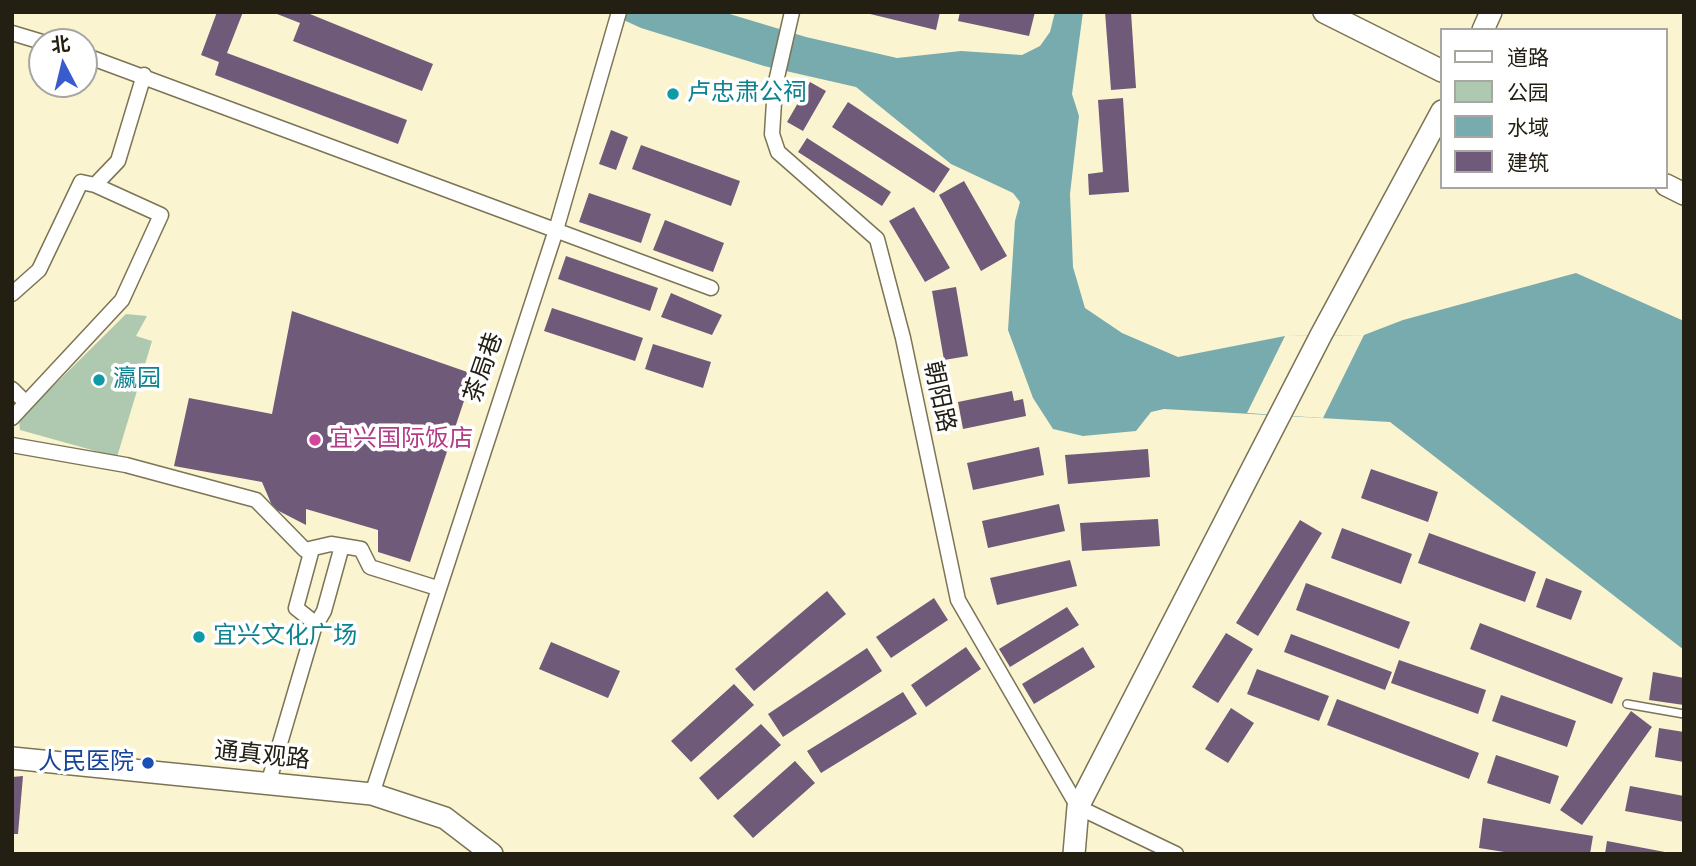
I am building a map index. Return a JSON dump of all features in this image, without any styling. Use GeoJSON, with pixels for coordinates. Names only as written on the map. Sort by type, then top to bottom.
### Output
{"type":"FeatureCollection","features":[{"type":"Feature","properties":{"kind":"main road"},"geometry":{"type":"LineString","coordinates":[[1324,12],[1440,70]]}},
{"type":"Feature","properties":{"kind":"main road"},"geometry":{"type":"LineString","coordinates":[[1484,28],[1491,12]]}},
{"type":"Feature","properties":{"kind":"main road"},"geometry":{"type":"LineString","coordinates":[[1074,854],[1078,807],[1321,335],[1440,115]]}},
{"type":"Feature","properties":{"kind":"main road"},"geometry":{"type":"LineString","coordinates":[[1668,186],[1684,194]]}},
{"type":"Feature","properties":{"kind":"main road","name":"通真观路"},"geometry":{"type":"LineString","coordinates":[[12,758],[372,794],[445,818],[492,854]]}},
{"type":"Feature","properties":{"kind":"street","name":"茶局巷"},"geometry":{"type":"LineString","coordinates":[[372,794],[556,230],[619,12]]}},
{"type":"Feature","properties":{"kind":"street","name":"朝阳路"},"geometry":{"type":"LineString","coordinates":[[791,17],[777,75],[772,134],[778,152],[877,239],[903,338],[958,600],[1078,807]]}},
{"type":"Feature","properties":{"kind":"street"},"geometry":{"type":"LineString","coordinates":[[98,60],[711,288]]}},
{"type":"Feature","properties":{"kind":"street"},"geometry":{"type":"LineString","coordinates":[[95,185],[118,161],[144,75]]}},
{"type":"Feature","properties":{"kind":"street"},"geometry":{"type":"LineString","coordinates":[[12,294],[39,270],[81,182],[95,185],[161,215],[122,300],[12,418]]}},
{"type":"Feature","properties":{"kind":"street"},"geometry":{"type":"LineString","coordinates":[[12,389],[26,403]]}},
{"type":"Feature","properties":{"kind":"street"},"geometry":{"type":"LineString","coordinates":[[12,445],[126,465],[256,500],[305,550],[331,544],[361,549],[370,567],[437,588]]}},
{"type":"Feature","properties":{"kind":"street"},"geometry":{"type":"LineString","coordinates":[[268,784],[316,624],[324,611],[342,545]]}},
{"type":"Feature","properties":{"kind":"street"},"geometry":{"type":"LineString","coordinates":[[312,549],[296,608],[316,624]]}},
{"type":"Feature","properties":{"kind":"street"},"geometry":{"type":"LineString","coordinates":[[1078,807],[1176,854]]}},
{"type":"Feature","properties":{"kind":"lane"},"geometry":{"type":"LineString","coordinates":[[1627,704],[1684,714]]}},
{"type":"Feature","properties":{"kind":"green space","name":"瀛园"},"geometry":{"type":"Polygon","coordinates":[[[126,314],[147,316],[136,336],[152,341],[117,457],[20,430],[19,420],[126,314]]]}},
{"type":"Feature","properties":{"kind":"water"},"geometry":{"type":"Polygon","coordinates":[[[606,12],[723,12],[806,37],[897,58],[961,51],[1022,55],[1040,46],[1050,32],[1055,12],[1083,12],[1072,94],[1079,116],[1070,194],[1073,267],[1085,308],[1122,333],[1178,357],[1285,336],[1364,335],[1403,320],[1576,273],[1684,321],[1684,650],[1390,422],[1164,409],[1151,412],[1136,431],[1083,436],[1053,429],[1033,398],[1008,330],[1015,221],[1020,202],[1013,193],[951,164],[856,87],[764,66],[641,28],[606,12]]]}},
{"type":"Feature","properties":{"kind":"pier"},"geometry":{"type":"Polygon","coordinates":[[[1364,335],[1323,418],[1247,413],[1285,336],[1364,335]]]}},
{"type":"Feature","properties":{"kind":"building"},"geometry":{"type":"Polygon","coordinates":[[[217,12],[243,12],[227,53],[407,120],[398,144],[215,75],[219,62],[201,55],[217,12]]]}},
{"type":"Feature","properties":{"kind":"building"},"geometry":{"type":"Polygon","coordinates":[[[272,12],[305,12],[433,64],[422,91],[293,41],[300,23],[272,12]]]}},
{"type":"Feature","properties":{"kind":"building"},"geometry":{"type":"Polygon","coordinates":[[[862,12],[940,12],[936,30],[862,12]]]}},
{"type":"Feature","properties":{"kind":"building"},"geometry":{"type":"Polygon","coordinates":[[[960,12],[1035,12],[1029,36],[958,21],[960,12]]]}},
{"type":"Feature","properties":{"kind":"building"},"geometry":{"type":"Polygon","coordinates":[[[1105,12],[1131,12],[1136,88],[1111,90],[1105,12]]]}},
{"type":"Feature","properties":{"kind":"building"},"geometry":{"type":"Polygon","coordinates":[[[810,82],[826,91],[803,131],[787,122],[810,82]]]}},
{"type":"Feature","properties":{"kind":"building"},"geometry":{"type":"Polygon","coordinates":[[[1123,98],[1129,192],[1089,195],[1088,174],[1103,172],[1098,100],[1123,98]]]}},
{"type":"Feature","properties":{"kind":"building"},"geometry":{"type":"Polygon","coordinates":[[[848,102],[950,169],[934,193],[832,127],[848,102]]]}},
{"type":"Feature","properties":{"kind":"building"},"geometry":{"type":"Polygon","coordinates":[[[611,130],[628,137],[616,170],[599,164],[611,130]]]}},
{"type":"Feature","properties":{"kind":"building"},"geometry":{"type":"Polygon","coordinates":[[[807,138],[891,192],[882,206],[798,152],[807,138]]]}},
{"type":"Feature","properties":{"kind":"building"},"geometry":{"type":"Polygon","coordinates":[[[641,145],[740,181],[731,206],[632,169],[641,145]]]}},
{"type":"Feature","properties":{"kind":"building"},"geometry":{"type":"Polygon","coordinates":[[[964,181],[1007,256],[981,271],[939,195],[964,181]]]}},
{"type":"Feature","properties":{"kind":"building"},"geometry":{"type":"Polygon","coordinates":[[[589,193],[651,214],[641,243],[579,222],[589,193]]]}},
{"type":"Feature","properties":{"kind":"building"},"geometry":{"type":"Polygon","coordinates":[[[914,207],[950,268],[925,282],[889,221],[914,207]]]}},
{"type":"Feature","properties":{"kind":"building"},"geometry":{"type":"Polygon","coordinates":[[[665,220],[724,243],[713,272],[653,250],[665,220]]]}},
{"type":"Feature","properties":{"kind":"building"},"geometry":{"type":"Polygon","coordinates":[[[566,256],[658,288],[650,311],[558,279],[566,256]]]}},
{"type":"Feature","properties":{"kind":"building"},"geometry":{"type":"Polygon","coordinates":[[[956,287],[968,356],[944,360],[932,291],[956,287]]]}},
{"type":"Feature","properties":{"kind":"building"},"geometry":{"type":"Polygon","coordinates":[[[671,293],[722,315],[712,335],[661,317],[671,293]]]}},
{"type":"Feature","properties":{"kind":"building"},"geometry":{"type":"Polygon","coordinates":[[[552,308],[643,338],[635,361],[544,331],[552,308]]]}},
{"type":"Feature","properties":{"kind":"building","name":"宜兴国际饭店"},"geometry":{"type":"Polygon","coordinates":[[[292,311],[473,374],[410,562],[378,552],[378,530],[306,509],[306,525],[273,508],[262,482],[174,466],[189,398],[272,414],[292,311]]]}},
{"type":"Feature","properties":{"kind":"building"},"geometry":{"type":"Polygon","coordinates":[[[653,344],[711,362],[703,388],[645,369],[653,344]]]}},
{"type":"Feature","properties":{"kind":"building"},"geometry":{"type":"Polygon","coordinates":[[[1012,391],[1014,401],[1023,399],[1026,416],[963,429],[958,402],[1012,391]]]}},
{"type":"Feature","properties":{"kind":"building"},"geometry":{"type":"Polygon","coordinates":[[[1039,447],[1044,475],[973,490],[967,463],[1039,447]]]}},
{"type":"Feature","properties":{"kind":"building"},"geometry":{"type":"Polygon","coordinates":[[[1148,449],[1150,477],[1068,484],[1065,455],[1148,449]]]}},
{"type":"Feature","properties":{"kind":"building"},"geometry":{"type":"Polygon","coordinates":[[[1371,469],[1438,492],[1428,522],[1361,498],[1371,469]]]}},
{"type":"Feature","properties":{"kind":"building"},"geometry":{"type":"Polygon","coordinates":[[[1059,504],[1065,531],[988,548],[982,521],[1059,504]]]}},
{"type":"Feature","properties":{"kind":"building"},"geometry":{"type":"Polygon","coordinates":[[[1158,519],[1160,546],[1082,551],[1080,523],[1158,519]]]}},
{"type":"Feature","properties":{"kind":"building"},"geometry":{"type":"Polygon","coordinates":[[[1300,520],[1322,533],[1258,636],[1236,623],[1300,520]]]}},
{"type":"Feature","properties":{"kind":"building"},"geometry":{"type":"Polygon","coordinates":[[[1342,528],[1412,554],[1401,584],[1331,558],[1342,528]]]}},
{"type":"Feature","properties":{"kind":"building"},"geometry":{"type":"Polygon","coordinates":[[[1429,533],[1536,572],[1525,602],[1418,563],[1429,533]]]}},
{"type":"Feature","properties":{"kind":"building"},"geometry":{"type":"Polygon","coordinates":[[[1070,560],[1077,586],[997,605],[990,578],[1070,560]]]}},
{"type":"Feature","properties":{"kind":"building"},"geometry":{"type":"Polygon","coordinates":[[[1546,578],[1582,591],[1571,620],[1536,607],[1546,578]]]}},
{"type":"Feature","properties":{"kind":"building"},"geometry":{"type":"Polygon","coordinates":[[[1306,583],[1410,622],[1399,649],[1296,610],[1306,583]]]}},
{"type":"Feature","properties":{"kind":"building"},"geometry":{"type":"Polygon","coordinates":[[[827,591],[846,614],[754,691],[735,669],[827,591]]]}},
{"type":"Feature","properties":{"kind":"building"},"geometry":{"type":"Polygon","coordinates":[[[934,598],[948,620],[891,658],[876,637],[934,598]]]}},
{"type":"Feature","properties":{"kind":"building"},"geometry":{"type":"Polygon","coordinates":[[[1067,607],[1079,625],[1010,667],[999,649],[1067,607]]]}},
{"type":"Feature","properties":{"kind":"building"},"geometry":{"type":"Polygon","coordinates":[[[1480,623],[1623,678],[1612,704],[1470,649],[1480,623]]]}},
{"type":"Feature","properties":{"kind":"building"},"geometry":{"type":"Polygon","coordinates":[[[1226,633],[1253,649],[1218,703],[1192,687],[1226,633]]]}},
{"type":"Feature","properties":{"kind":"building"},"geometry":{"type":"Polygon","coordinates":[[[1291,634],[1392,672],[1385,690],[1284,652],[1291,634]]]}},
{"type":"Feature","properties":{"kind":"building"},"geometry":{"type":"Polygon","coordinates":[[[551,642],[620,671],[608,698],[539,669],[551,642]]]}},
{"type":"Feature","properties":{"kind":"building"},"geometry":{"type":"Polygon","coordinates":[[[966,647],[981,669],[926,707],[911,685],[966,647]]]}},
{"type":"Feature","properties":{"kind":"building"},"geometry":{"type":"Polygon","coordinates":[[[1083,647],[1095,667],[1034,704],[1022,684],[1083,647]]]}},
{"type":"Feature","properties":{"kind":"building"},"geometry":{"type":"Polygon","coordinates":[[[867,648],[882,671],[783,737],[768,714],[867,648]]]}},
{"type":"Feature","properties":{"kind":"building"},"geometry":{"type":"Polygon","coordinates":[[[1399,660],[1486,690],[1478,714],[1391,683],[1399,660]]]}},
{"type":"Feature","properties":{"kind":"building"},"geometry":{"type":"Polygon","coordinates":[[[1257,669],[1329,696],[1319,721],[1247,694],[1257,669]]]}},
{"type":"Feature","properties":{"kind":"building"},"geometry":{"type":"Polygon","coordinates":[[[1653,672],[1684,678],[1684,705],[1649,700],[1653,672]]]}},
{"type":"Feature","properties":{"kind":"building"},"geometry":{"type":"Polygon","coordinates":[[[734,684],[754,705],[691,762],[671,741],[734,684]]]}},
{"type":"Feature","properties":{"kind":"building"},"geometry":{"type":"Polygon","coordinates":[[[903,692],[917,714],[821,773],[807,751],[903,692]]]}},
{"type":"Feature","properties":{"kind":"building"},"geometry":{"type":"Polygon","coordinates":[[[1501,695],[1576,721],[1567,747],[1492,721],[1501,695]]]}},
{"type":"Feature","properties":{"kind":"building"},"geometry":{"type":"Polygon","coordinates":[[[1337,699],[1479,753],[1469,779],[1327,725],[1337,699]]]}},
{"type":"Feature","properties":{"kind":"building"},"geometry":{"type":"Polygon","coordinates":[[[1231,708],[1254,723],[1228,763],[1205,749],[1231,708]]]}},
{"type":"Feature","properties":{"kind":"building"},"geometry":{"type":"Polygon","coordinates":[[[1631,711],[1652,727],[1582,825],[1560,810],[1631,711]]]}},
{"type":"Feature","properties":{"kind":"building"},"geometry":{"type":"Polygon","coordinates":[[[761,724],[781,745],[718,800],[699,778],[761,724]]]}},
{"type":"Feature","properties":{"kind":"building"},"geometry":{"type":"Polygon","coordinates":[[[1659,728],[1684,732],[1684,762],[1655,757],[1659,728]]]}},
{"type":"Feature","properties":{"kind":"building"},"geometry":{"type":"Polygon","coordinates":[[[1496,755],[1559,776],[1550,804],[1487,783],[1496,755]]]}},
{"type":"Feature","properties":{"kind":"building"},"geometry":{"type":"Polygon","coordinates":[[[795,761],[815,783],[753,838],[733,816],[795,761]]]}},
{"type":"Feature","properties":{"kind":"building"},"geometry":{"type":"Polygon","coordinates":[[[23,776],[18,834],[12,834],[12,777],[23,776]]]}},
{"type":"Feature","properties":{"kind":"building"},"geometry":{"type":"Polygon","coordinates":[[[1630,786],[1684,796],[1684,822],[1625,811],[1630,786]]]}},
{"type":"Feature","properties":{"kind":"building"},"geometry":{"type":"Polygon","coordinates":[[[1483,818],[1593,836],[1590,854],[1517,854],[1479,848],[1483,818]]]}},
{"type":"Feature","properties":{"kind":"building"},"geometry":{"type":"Polygon","coordinates":[[[1607,841],[1665,852],[1665,854],[1605,854],[1607,841]]]}},
{"type":"Feature","properties":{"kind":"place","name":"卢忠肃公祠"},"geometry":{"type":"Point","coordinates":[673,94]}},
{"type":"Feature","properties":{"kind":"place","name":"瀛园"},"geometry":{"type":"Point","coordinates":[99,380]}},
{"type":"Feature","properties":{"kind":"place","name":"宜兴国际饭店"},"geometry":{"type":"Point","coordinates":[315,440]}},
{"type":"Feature","properties":{"kind":"place","name":"宜兴文化广场"},"geometry":{"type":"Point","coordinates":[199,637]}},
{"type":"Feature","properties":{"kind":"place","name":"人民医院"},"geometry":{"type":"Point","coordinates":[148,763]}}]}
